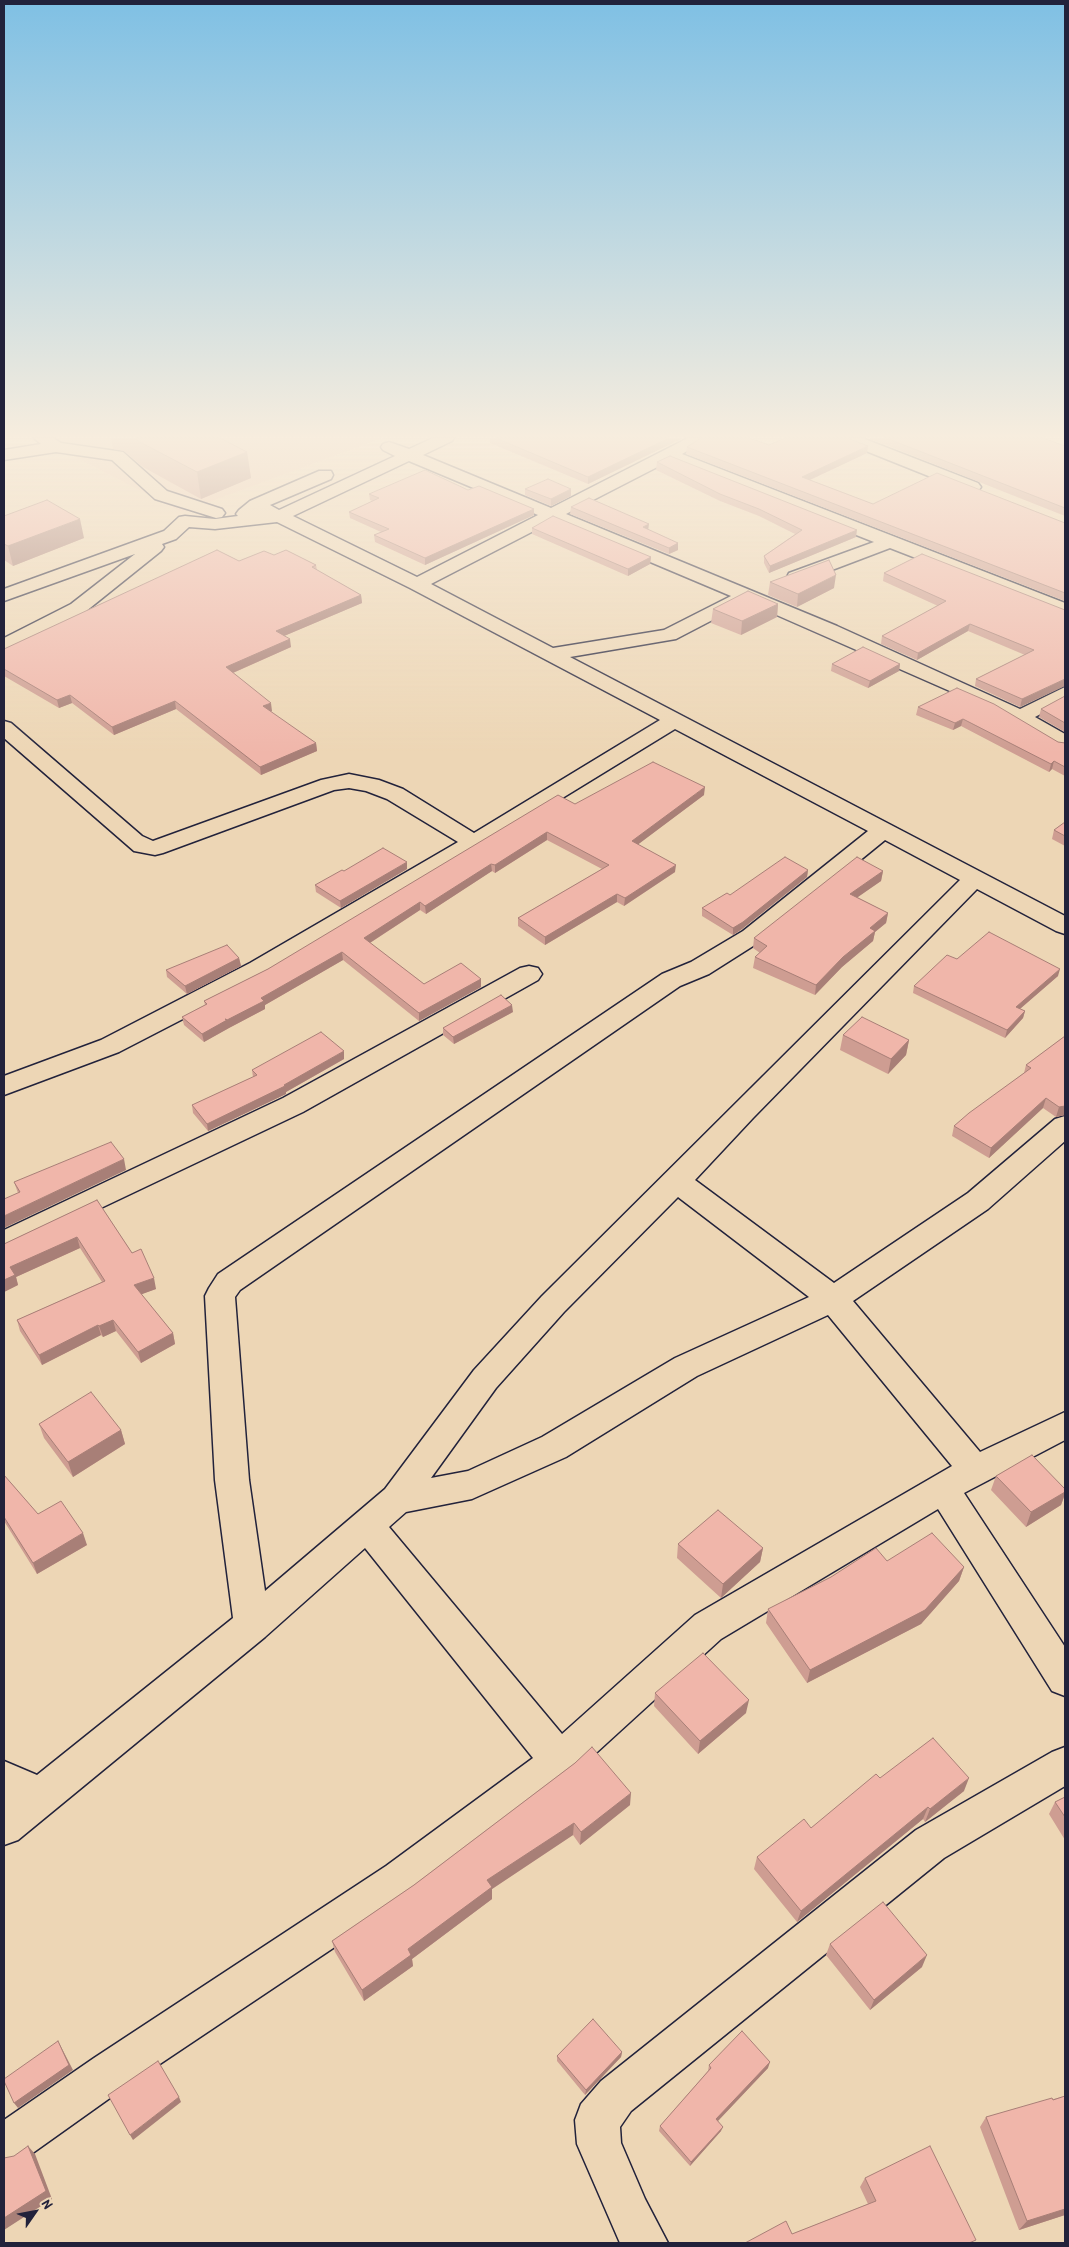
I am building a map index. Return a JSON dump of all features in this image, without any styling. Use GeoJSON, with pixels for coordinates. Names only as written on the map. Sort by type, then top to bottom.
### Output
{"type":"FeatureCollection","features":[{"type":"Feature","properties":{"kind":"street"},"geometry":{"type":"LineString","coordinates":[[4,595],[148,543]]}},
{"type":"Feature","properties":{"kind":"street"},"geometry":{"type":"LineString","coordinates":[[4,645],[78,608],[160,543]]}},
{"type":"Feature","properties":{"kind":"street"},"geometry":{"type":"LineString","coordinates":[[332,543],[418,584],[1065,926]]}},
{"type":"Feature","properties":{"kind":"street"},"geometry":{"type":"LineString","coordinates":[[418,584],[498,543]]}},
{"type":"Feature","properties":{"kind":"street"},"geometry":{"type":"LineString","coordinates":[[617,543],[746,595],[1000,706],[1065,743]]}},
{"type":"Feature","properties":{"kind":"street"},"geometry":{"type":"LineString","coordinates":[[551,654],[669,635],[746,595],[888,543]]}},
{"type":"Feature","properties":{"kind":"street"},"geometry":{"type":"LineString","coordinates":[[892,543],[1065,610]]}},
{"type":"Feature","properties":{"kind":"street"},"geometry":{"type":"LineString","coordinates":[[1019,718],[1065,693]]}},
{"type":"Feature","properties":{"kind":"street"},"geometry":{"type":"LineString","coordinates":[[4,1086],[110,1046],[259,969],[675,720]]}},
{"type":"Feature","properties":{"kind":"street"},"geometry":{"type":"LineString","coordinates":[[4,727],[142,846],[155,848],[329,785],[349,781],[371,785],[395,794],[474,842]]}},
{"type":"Feature","properties":{"kind":"street"},"geometry":{"type":"LineString","coordinates":[[252,1625],[232,1480],[220,1296],[229,1282],[671,980],[700,968],[752,936],[883,830]]}},
{"type":"Feature","properties":{"kind":"street"},"geometry":{"type":"LineString","coordinates":[[4,1826],[252,1625],[397,1499],[485,1379],[553,1304],[677,1181],[742,1111],[975,878]]}},
{"type":"Feature","properties":{"kind":"street"},"geometry":{"type":"LineString","coordinates":[[4,1243],[293,1105],[529,974]]}},
{"type":"Feature","properties":{"kind":"street"},"geometry":{"type":"LineString","coordinates":[[397,1499],[472,1485],[554,1447],[686,1367],[833,1299],[888,1264],[978,1200],[1065,1126]]}},
{"type":"Feature","properties":{"kind":"street"},"geometry":{"type":"LineString","coordinates":[[677,1181],[833,1299],[975,1470]]}},
{"type":"Feature","properties":{"kind":"street"},"geometry":{"type":"LineString","coordinates":[[4,2146],[109,2073],[400,1880],[560,1760],[708,1627],[975,1470],[1065,1425]]}},
{"type":"Feature","properties":{"kind":"street"},"geometry":{"type":"LineString","coordinates":[[944,1489],[1065,1679]]}},
{"type":"Feature","properties":{"kind":"street"},"geometry":{"type":"LineString","coordinates":[[367,1525],[560,1760]]}},
{"type":"Feature","properties":{"kind":"street"},"geometry":{"type":"LineString","coordinates":[[645,2243],[628,2214],[598,2144],[597,2120],[616,2096],[930,1844],[1065,1765]]}},
{"type":"Feature","properties":{"kind":"street"},"geometry":{"type":"LineString","coordinates":[[4,1780],[40,1796]]}},
{"type":"Feature","properties":{"kind":"building"},"geometry":{"type":"Polygon","coordinates":[[[4,543],[16,543],[8,546],[4,543]]]}},
{"type":"Feature","properties":{"kind":"building"},"geometry":{"type":"Polygon","coordinates":[[[391,543],[459,543],[425,558],[391,543]]]}},
{"type":"Feature","properties":{"kind":"building"},"geometry":{"type":"Polygon","coordinates":[[[567,543],[617,543],[651,557],[628,569],[567,543]]]}},
{"type":"Feature","properties":{"kind":"building"},"geometry":{"type":"Polygon","coordinates":[[[657,543],[678,543],[669,548],[657,543]]]}},
{"type":"Feature","properties":{"kind":"building"},"geometry":{"type":"Polygon","coordinates":[[[783,543],[826,543],[770,566],[764,556],[783,543]]]}},
{"type":"Feature","properties":{"kind":"building"},"geometry":{"type":"Polygon","coordinates":[[[935,543],[1065,543],[1065,593],[935,543]]]}},
{"type":"Feature","properties":{"kind":"building"},"geometry":{"type":"Polygon","coordinates":[[[217,550],[239,561],[264,551],[274,555],[286,550],[316,565],[312,567],[361,595],[276,631],[290,639],[226,667],[271,703],[263,706],[316,743],[260,767],[175,701],[112,727],[70,695],[57,700],[4,669],[4,649],[217,550]]]}},
{"type":"Feature","properties":{"kind":"building"},"geometry":{"type":"Polygon","coordinates":[[[922,554],[1065,610],[1065,679],[1022,699],[976,679],[1034,650],[970,624],[918,653],[882,636],[946,601],[884,573],[922,554]]]}},
{"type":"Feature","properties":{"kind":"building"},"geometry":{"type":"Polygon","coordinates":[[[829,560],[836,575],[798,594],[770,582],[829,560]]]}},
{"type":"Feature","properties":{"kind":"building"},"geometry":{"type":"Polygon","coordinates":[[[748,591],[778,604],[742,621],[713,609],[748,591]]]}},
{"type":"Feature","properties":{"kind":"building"},"geometry":{"type":"Polygon","coordinates":[[[863,647],[900,664],[870,681],[832,664],[863,647]]]}},
{"type":"Feature","properties":{"kind":"building"},"geometry":{"type":"Polygon","coordinates":[[[957,688],[994,704],[1058,742],[1065,743],[1065,767],[1054,761],[1051,764],[963,719],[955,723],[918,707],[957,688]]]}},
{"type":"Feature","properties":{"kind":"building"},"geometry":{"type":"Polygon","coordinates":[[[1065,696],[1065,723],[1041,709],[1065,696]]]}},
{"type":"Feature","properties":{"kind":"building"},"geometry":{"type":"Polygon","coordinates":[[[653,762],[705,787],[632,841],[676,865],[625,898],[617,894],[545,937],[518,918],[609,865],[547,832],[495,865],[491,864],[425,906],[420,902],[364,938],[424,984],[461,963],[481,979],[419,1013],[342,952],[261,998],[264,1001],[202,1034],[182,1017],[207,1004],[204,1001],[268,969],[558,795],[575,804],[653,762]]]}},
{"type":"Feature","properties":{"kind":"building"},"geometry":{"type":"Polygon","coordinates":[[[1065,822],[1065,836],[1054,830],[1065,822]]]}},
{"type":"Feature","properties":{"kind":"building"},"geometry":{"type":"Polygon","coordinates":[[[383,848],[407,862],[340,901],[315,885],[342,870],[344,871],[383,848]]]}},
{"type":"Feature","properties":{"kind":"building"},"geometry":{"type":"Polygon","coordinates":[[[785,857],[808,870],[743,922],[733,928],[702,908],[727,893],[730,895],[785,857]]]}},
{"type":"Feature","properties":{"kind":"building"},"geometry":{"type":"Polygon","coordinates":[[[857,857],[883,871],[850,894],[888,913],[870,928],[875,931],[843,957],[816,985],[755,957],[767,946],[754,938],[857,857]]]}},
{"type":"Feature","properties":{"kind":"building"},"geometry":{"type":"Polygon","coordinates":[[[989,932],[1060,969],[1016,1007],[1025,1011],[1007,1030],[914,986],[947,955],[957,959],[989,932]]]}},
{"type":"Feature","properties":{"kind":"building"},"geometry":{"type":"Polygon","coordinates":[[[227,945],[239,958],[185,986],[166,970],[227,945]]]}},
{"type":"Feature","properties":{"kind":"building"},"geometry":{"type":"Polygon","coordinates":[[[501,995],[512,1005],[453,1037],[443,1028],[501,995]]]}},
{"type":"Feature","properties":{"kind":"building"},"geometry":{"type":"Polygon","coordinates":[[[862,1017],[909,1040],[891,1059],[843,1035],[862,1017]]]}},
{"type":"Feature","properties":{"kind":"building"},"geometry":{"type":"Polygon","coordinates":[[[321,1032],[344,1051],[285,1086],[207,1124],[192,1105],[257,1075],[252,1070],[321,1032]]]}},
{"type":"Feature","properties":{"kind":"building"},"geometry":{"type":"Polygon","coordinates":[[[1065,1036],[1065,1106],[1059,1107],[1046,1098],[991,1148],[954,1126],[1031,1068],[1026,1065],[1065,1036]]]}},
{"type":"Feature","properties":{"kind":"building"},"geometry":{"type":"Polygon","coordinates":[[[111,1142],[124,1159],[4,1216],[4,1199],[20,1192],[14,1182],[111,1142]]]}},
{"type":"Feature","properties":{"kind":"building"},"geometry":{"type":"Polygon","coordinates":[[[97,1200],[132,1253],[141,1249],[154,1278],[134,1285],[173,1333],[138,1352],[113,1320],[98,1325],[39,1355],[17,1320],[105,1281],[77,1237],[10,1267],[15,1275],[4,1280],[4,1244],[97,1200]]]}},
{"type":"Feature","properties":{"kind":"building"},"geometry":{"type":"Polygon","coordinates":[[[91,1392],[121,1430],[68,1462],[39,1424],[91,1392]]]}},
{"type":"Feature","properties":{"kind":"building"},"geometry":{"type":"Polygon","coordinates":[[[1032,1455],[1065,1489],[1065,1492],[1031,1512],[996,1476],[1032,1455]]]}},
{"type":"Feature","properties":{"kind":"building"},"geometry":{"type":"Polygon","coordinates":[[[4,1475],[38,1514],[61,1501],[83,1533],[33,1563],[4,1517],[4,1475]]]}},
{"type":"Feature","properties":{"kind":"building"},"geometry":{"type":"Polygon","coordinates":[[[718,1510],[763,1548],[723,1584],[678,1544],[718,1510]]]}},
{"type":"Feature","properties":{"kind":"building"},"geometry":{"type":"Polygon","coordinates":[[[932,1533],[964,1567],[925,1610],[810,1670],[768,1609],[831,1577],[876,1548],[887,1561],[932,1533]]]}},
{"type":"Feature","properties":{"kind":"building"},"geometry":{"type":"Polygon","coordinates":[[[703,1653],[749,1700],[700,1741],[655,1693],[703,1653]]]}},
{"type":"Feature","properties":{"kind":"building"},"geometry":{"type":"Polygon","coordinates":[[[933,1738],[969,1778],[930,1809],[928,1807],[801,1911],[757,1857],[804,1819],[811,1828],[876,1774],[880,1778],[933,1738]]]}},
{"type":"Feature","properties":{"kind":"building"},"geometry":{"type":"Polygon","coordinates":[[[592,1747],[631,1793],[581,1832],[574,1823],[487,1880],[492,1887],[408,1949],[411,1955],[362,1990],[332,1941],[414,1885],[575,1763],[592,1747]]]}},
{"type":"Feature","properties":{"kind":"building"},"geometry":{"type":"Polygon","coordinates":[[[1065,1797],[1065,1817],[1055,1802],[1065,1797]]]}},
{"type":"Feature","properties":{"kind":"building"},"geometry":{"type":"Polygon","coordinates":[[[883,1902],[927,1955],[874,2000],[830,1944],[883,1902]]]}},
{"type":"Feature","properties":{"kind":"building"},"geometry":{"type":"Polygon","coordinates":[[[593,2019],[622,2052],[586,2090],[557,2056],[593,2019]]]}},
{"type":"Feature","properties":{"kind":"building"},"geometry":{"type":"Polygon","coordinates":[[[742,2031],[770,2062],[716,2119],[723,2127],[691,2162],[660,2126],[711,2068],[709,2065],[742,2031]]]}},
{"type":"Feature","properties":{"kind":"building"},"geometry":{"type":"Polygon","coordinates":[[[58,2041],[69,2065],[14,2103],[4,2079],[58,2041]]]}},
{"type":"Feature","properties":{"kind":"building"},"geometry":{"type":"Polygon","coordinates":[[[158,2061],[179,2097],[130,2135],[108,2095],[158,2061]]]}},
{"type":"Feature","properties":{"kind":"building"},"geometry":{"type":"Polygon","coordinates":[[[1065,2096],[1065,2209],[1027,2221],[986,2117],[1065,2096]]]}},
{"type":"Feature","properties":{"kind":"building"},"geometry":{"type":"Polygon","coordinates":[[[28,2146],[46,2191],[4,2218],[4,2158],[14,2156],[28,2146]]]}},
{"type":"Feature","properties":{"kind":"building"},"geometry":{"type":"Polygon","coordinates":[[[930,2146],[976,2240],[969,2243],[745,2243],[786,2221],[792,2234],[876,2201],[865,2178],[930,2146]]]}}]}
